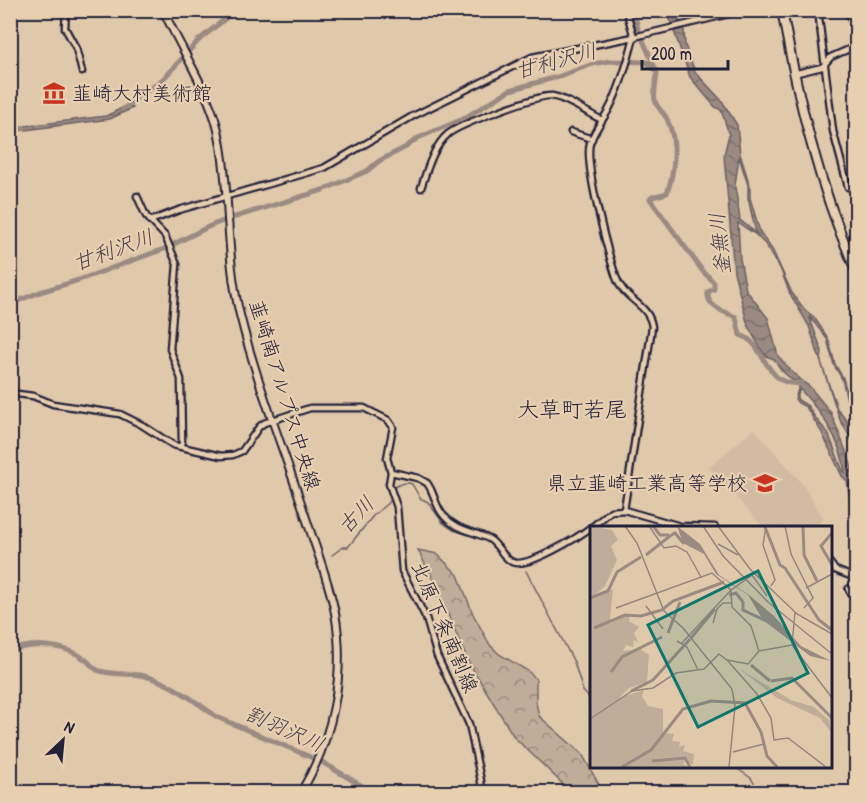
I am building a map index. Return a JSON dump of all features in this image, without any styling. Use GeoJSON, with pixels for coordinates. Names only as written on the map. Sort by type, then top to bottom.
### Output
{"type":"FeatureCollection","features":[{"type":"Feature","properties":{"kind":"highway"},"geometry":{"type":"LineString","coordinates":[[782,10],[793,74],[827,196],[856,270]]}},
{"type":"Feature","properties":{"kind":"main road","name":"韮崎南アルプス中央線"},"geometry":{"type":"LineString","coordinates":[[163,10],[205,95],[218,129],[238,307],[273,420],[322,564],[337,627],[339,651],[336,699],[328,733],[301,792]]}},
{"type":"Feature","properties":{"kind":"main road"},"geometry":{"type":"LineString","coordinates":[[846,10],[856,25]]}},
{"type":"Feature","properties":{"kind":"main road"},"geometry":{"type":"LineString","coordinates":[[856,563],[853,577],[856,592]]}},
{"type":"Feature","properties":{"kind":"main road"},"geometry":{"type":"LineString","coordinates":[[849,589],[856,601]]}},
{"type":"Feature","properties":{"kind":"street"},"geometry":{"type":"LineString","coordinates":[[66,10],[65,28],[76,48],[82,72]]}},
{"type":"Feature","properties":{"kind":"street"},"geometry":{"type":"LineString","coordinates":[[624,510],[652,327],[651,319],[622,291],[616,276],[595,193],[589,157],[592,139],[612,102],[636,37],[626,10]]}},
{"type":"Feature","properties":{"kind":"street"},"geometry":{"type":"LineString","coordinates":[[150,221],[173,212],[324,168],[413,116],[532,57],[636,37],[745,10]]}},
{"type":"Feature","properties":{"kind":"street"},"geometry":{"type":"LineString","coordinates":[[818,10],[833,131],[848,187]]}},
{"type":"Feature","properties":{"kind":"street"},"geometry":{"type":"LineString","coordinates":[[793,74],[822,67],[825,62],[836,55],[856,46]]}},
{"type":"Feature","properties":{"kind":"street"},"geometry":{"type":"LineString","coordinates":[[421,188],[434,154],[446,137],[452,131],[487,115],[547,96],[560,99],[602,120]]}},
{"type":"Feature","properties":{"kind":"street"},"geometry":{"type":"LineString","coordinates":[[571,132],[592,139]]}},
{"type":"Feature","properties":{"kind":"street"},"geometry":{"type":"LineString","coordinates":[[137,196],[150,221],[165,236],[176,258],[178,271],[170,349],[181,379],[182,447]]}},
{"type":"Feature","properties":{"kind":"street"},"geometry":{"type":"LineString","coordinates":[[10,393],[33,396],[59,406],[120,414],[136,421],[173,445],[221,456],[233,455],[244,448],[261,425],[273,420]]}},
{"type":"Feature","properties":{"kind":"street","name":"北原下条南割線"},"geometry":{"type":"LineString","coordinates":[[273,420],[310,408],[364,408],[388,420],[393,427],[387,458],[391,472],[389,484],[397,507],[402,571],[426,618],[437,656],[469,724],[482,781],[482,792]]}},
{"type":"Feature","properties":{"kind":"street"},"geometry":{"type":"LineString","coordinates":[[391,472],[418,478],[427,483],[438,508],[448,520],[464,530],[489,540],[515,563],[524,563],[562,546],[590,528]]}},
{"type":"Feature","properties":{"kind":"street"},"geometry":{"type":"LineString","coordinates":[[592,526],[611,511],[624,510],[680,526]]}},
{"type":"Feature","properties":{"kind":"street"},"geometry":{"type":"LineString","coordinates":[[831,564],[835,570],[853,577]]}},
{"type":"Feature","properties":{"kind":"shaded area"},"geometry":{"type":"Polygon","coordinates":[[[754,429],[800,481],[824,519],[814,526],[762,526],[709,467],[754,429]]]}},
{"type":"Feature","properties":{"kind":"green space"},"geometry":{"type":"Polygon","coordinates":[[[418,550],[437,554],[458,575],[473,614],[490,645],[499,654],[528,671],[536,679],[536,703],[539,716],[582,754],[603,792],[578,792],[565,786],[514,737],[468,661],[418,550]]]}},
{"type":"Feature","properties":{"kind":"water"},"geometry":{"type":"Polygon","coordinates":[[[667,11],[676,11],[695,72],[722,101],[737,125],[740,154],[750,186],[750,198],[760,232],[773,251],[792,293],[805,310],[814,317],[828,338],[835,364],[843,378],[856,416],[847,400],[842,379],[834,365],[827,339],[809,316],[822,351],[821,362],[837,408],[846,419],[856,447],[840,420],[809,326],[790,294],[780,268],[765,244],[738,223],[740,259],[746,290],[768,318],[778,356],[810,387],[831,413],[849,459],[856,482],[856,541],[847,481],[842,476],[821,431],[806,407],[795,399],[799,386],[781,370],[774,359],[766,356],[748,326],[734,272],[724,155],[729,134],[721,110],[715,107],[690,77],[667,11]],[[739,157],[735,185],[740,220],[756,233],[748,198],[748,185],[739,157]],[[800,389],[798,400],[808,406],[828,433],[845,473],[835,438],[816,408],[800,389]]]}},
{"type":"Feature","properties":{"kind":"water"},"geometry":{"type":"Polygon","coordinates":[[[128,105],[133,108],[110,119],[18,131],[16,127],[106,116],[128,105]]]}},
{"type":"Feature","properties":{"kind":"waterway"},"geometry":{"type":"LineString","coordinates":[[123,109],[163,79],[199,40],[236,10]]}},
{"type":"Feature","properties":{"kind":"waterway"},"geometry":{"type":"LineString","coordinates":[[634,10],[638,29],[656,70]]}},
{"type":"Feature","properties":{"kind":"waterway","name":"甘利沢川"},"geometry":{"type":"LineString","coordinates":[[232,218],[323,190],[367,171],[379,161],[418,138],[463,119],[510,90],[593,64],[610,61],[647,62],[657,72],[655,100],[667,119],[674,146],[672,175],[667,193],[650,199],[704,273],[714,283],[714,289],[708,292],[710,302],[736,317],[740,335],[749,339],[772,372],[789,383],[801,383]]}},
{"type":"Feature","properties":{"kind":"waterway"},"geometry":{"type":"LineString","coordinates":[[10,129],[24,128]]}},
{"type":"Feature","properties":{"kind":"waterway","name":"甘利沢川"},"geometry":{"type":"LineString","coordinates":[[10,304],[164,249],[223,221]]}},
{"type":"Feature","properties":{"kind":"waterway","name":"古川"},"geometry":{"type":"LineString","coordinates":[[332,555],[343,547],[348,547],[373,516],[391,500],[388,492],[406,483],[412,484],[420,498],[428,502],[443,523],[453,530],[474,536]]}},
{"type":"Feature","properties":{"kind":"waterway","name":"古川"},"geometry":{"type":"LineString","coordinates":[[501,548],[519,561]]}},
{"type":"Feature","properties":{"kind":"waterway","name":"古川"},"geometry":{"type":"LineString","coordinates":[[526,571],[574,662],[583,691],[590,699]]}},
{"type":"Feature","properties":{"kind":"waterway","name":"割羽沢川"},"geometry":{"type":"LineString","coordinates":[[10,651],[29,646],[49,646],[78,655],[100,671],[151,678],[181,692],[217,717],[322,762],[372,792]]}},
{"type":"Feature","properties":{"kind":"waterway","name":"古川"},"geometry":{"type":"LineString","coordinates":[[671,767],[682,767]]}},
{"type":"Feature","properties":{"kind":"waterway","name":"古川"},"geometry":{"type":"LineString","coordinates":[[734,767],[751,778],[759,792]]}},
{"type":"Feature","properties":{"kind":"place","name":"韮崎大村美術館"},"geometry":{"type":"Point","coordinates":[54,93]}},
{"type":"Feature","properties":{"kind":"place","name":"県立韮崎工業高等学校"},"geometry":{"type":"Point","coordinates":[765,483]}},
{"type":"Feature","properties":{"kind":"district","name":"大草町若尾"},"geometry":{"type":"Point","coordinates":[572,409]}},
{"type":"Feature","properties":{"kind":"water label","name":"釜無川"},"geometry":{"type":"Point","coordinates":[720,244]}}]}
